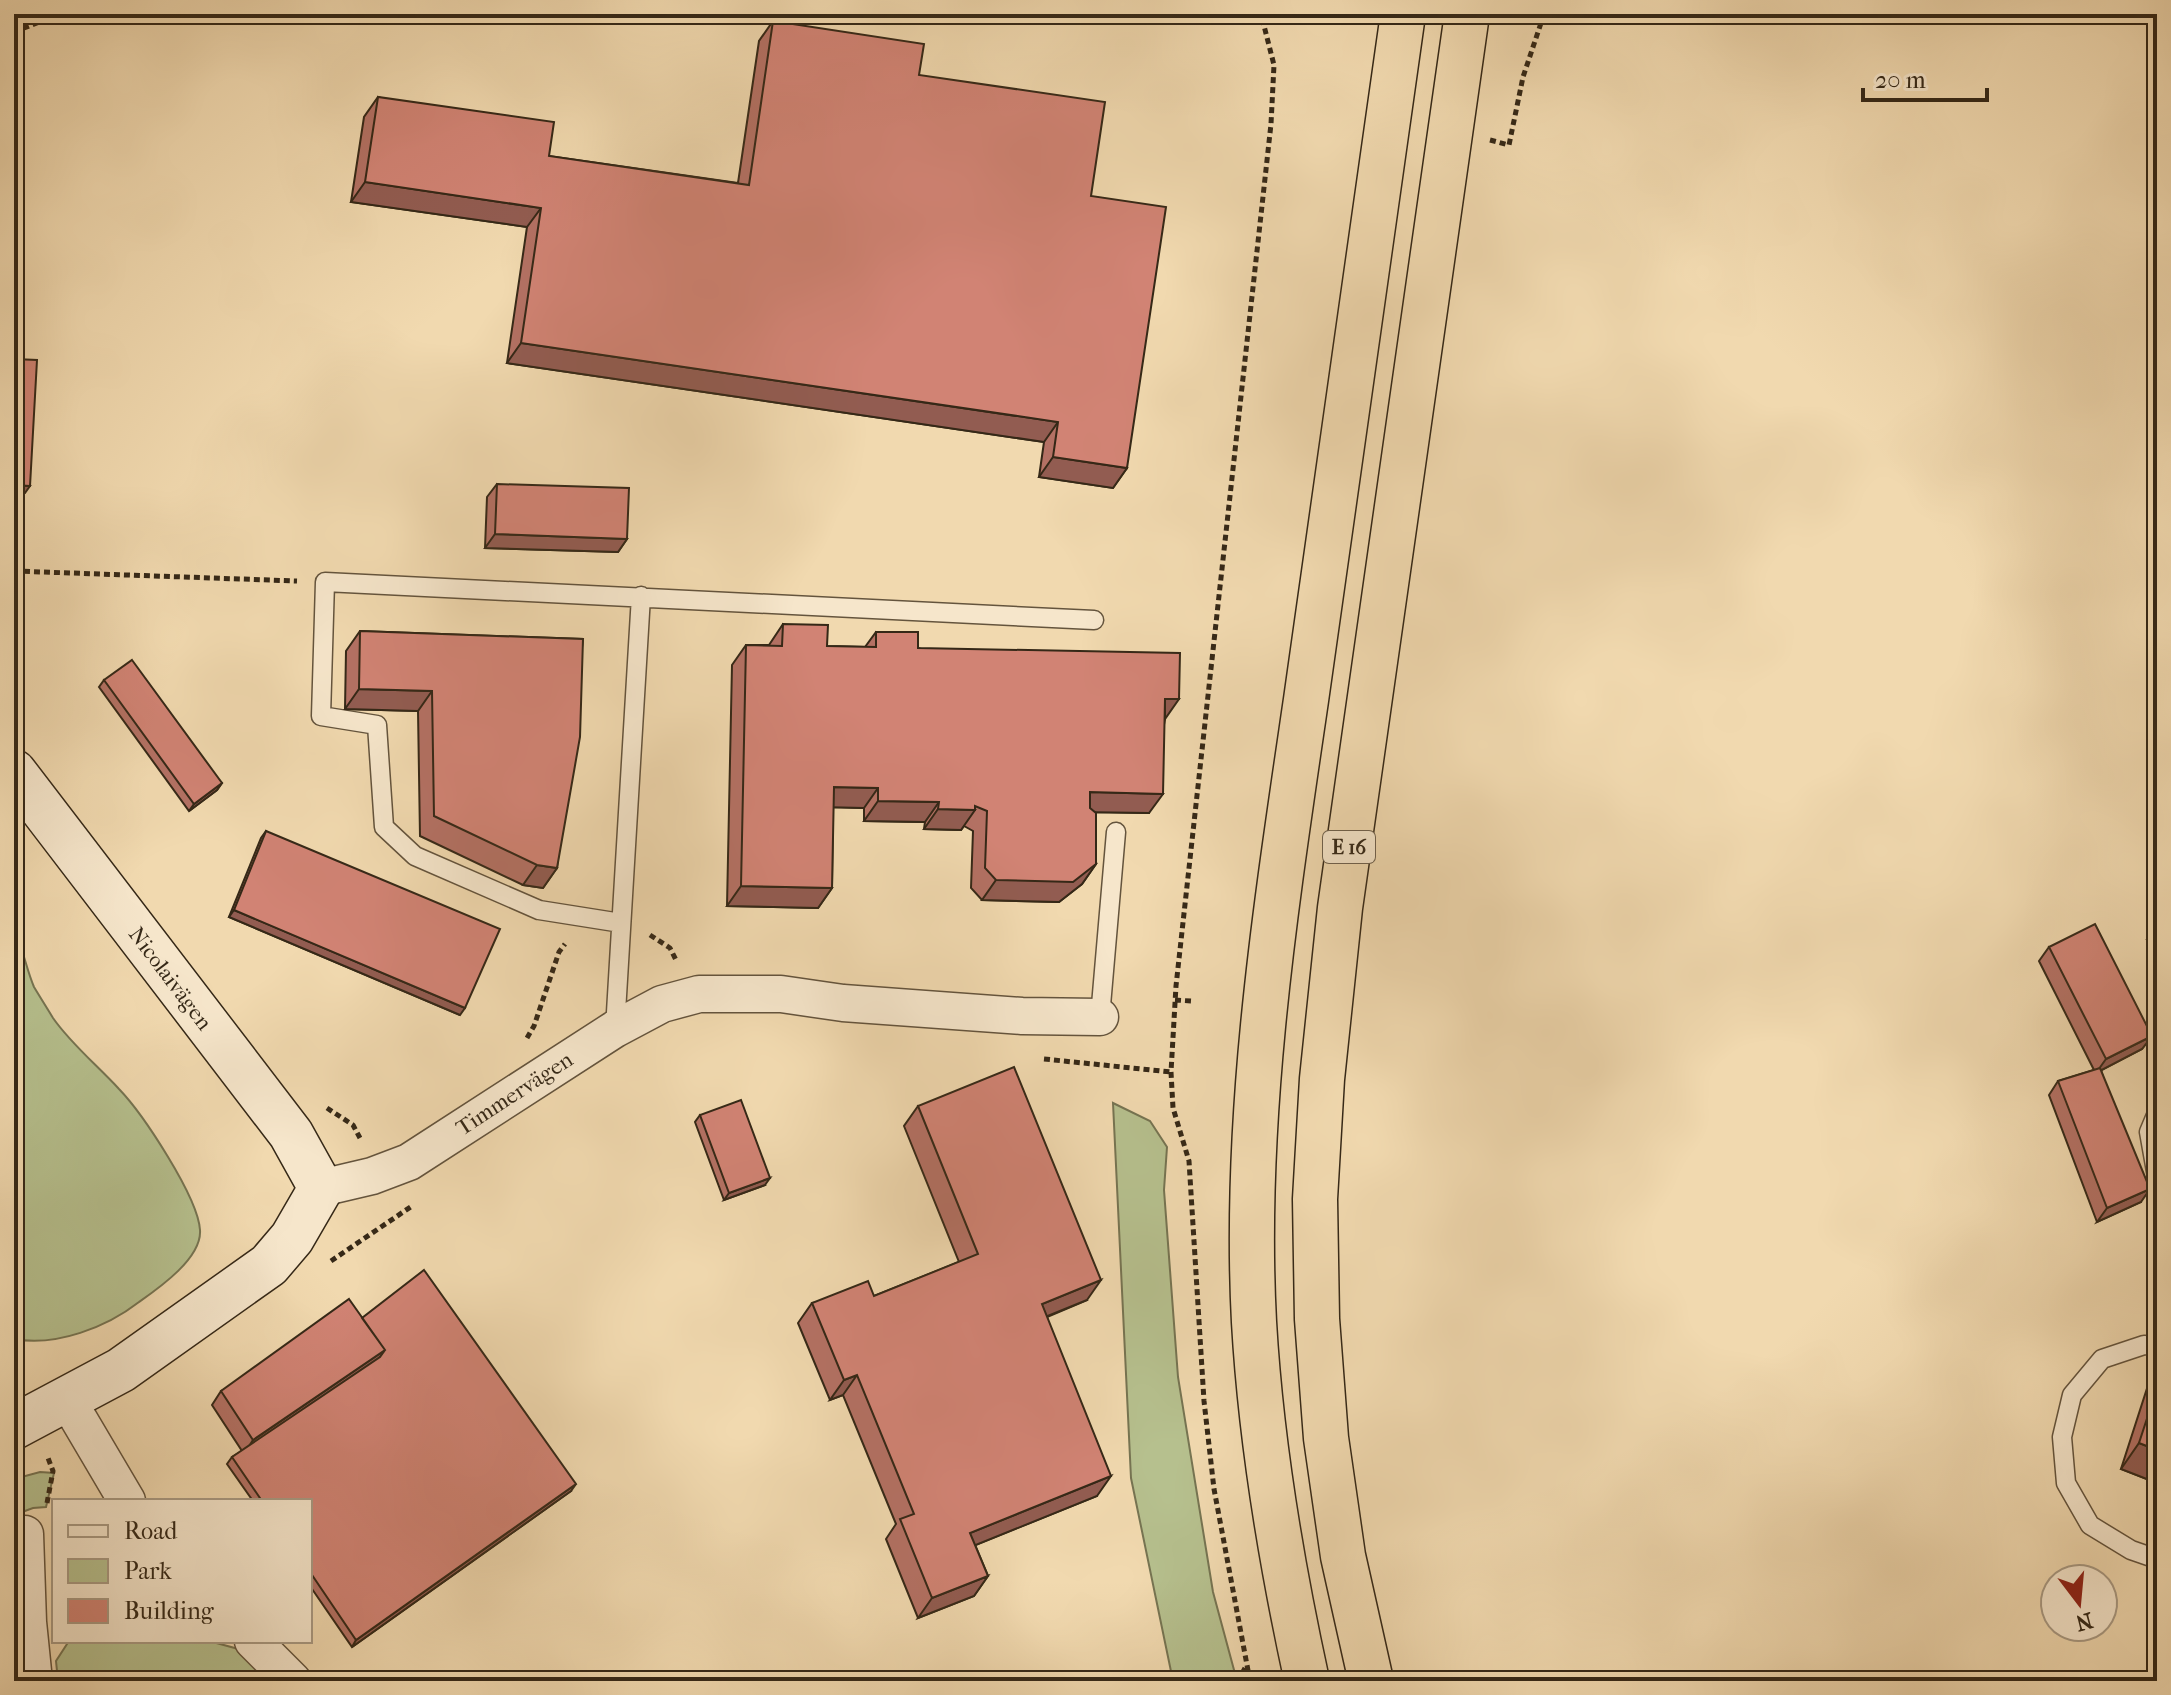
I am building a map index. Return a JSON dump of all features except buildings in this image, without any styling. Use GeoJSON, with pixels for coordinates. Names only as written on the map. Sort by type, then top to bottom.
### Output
{"type":"FeatureCollection","features":[{"type":"Feature","properties":{"kind":"highway"},"geometry":{"type":"LineString","coordinates":[[1307,1681],[1282,1566],[1264,1443],[1254,1319],[1253,1195],[1259,1071],[1288,824],[1403,14]]}},
{"type":"Feature","properties":{"kind":"highway","name":"E 16"},"geometry":{"type":"LineString","coordinates":[[1371,1681],[1343,1556],[1326,1438],[1317,1319],[1317,1169],[1322,1079],[1340,908],[1467,14]]}},
{"type":"Feature","properties":{"kind":"street","name":"Nicolaivägen"},"geometry":{"type":"LineString","coordinates":[[14,772],[291,1134],[321,1188]]}},
{"type":"Feature","properties":{"kind":"street","name":"Timmervägen"},"geometry":{"type":"LineString","coordinates":[[321,1188],[372,1176],[409,1162],[615,1029],[662,1004],[699,994],[738,992],[1022,1016],[1100,1017]]}},
{"type":"Feature","properties":{"kind":"street"},"geometry":{"type":"LineString","coordinates":[[24,1429],[78,1418],[154,1348],[269,1265],[292,1238],[321,1188]]}},
{"type":"Feature","properties":{"kind":"street"},"geometry":{"type":"LineString","coordinates":[[78,1418],[126,1499]]}},
{"type":"Feature","properties":{"kind":"street"},"geometry":{"type":"LineString","coordinates":[[25,1534],[34,1681]]}},
{"type":"Feature","properties":{"kind":"street"},"geometry":{"type":"LineString","coordinates":[[255,1643],[293,1681]]}},
{"type":"Feature","properties":{"kind":"lane"},"geometry":{"type":"LineString","coordinates":[[621,925],[539,910],[415,856],[384,827],[377,725],[321,716],[325,582],[1094,620]]}},
{"type":"Feature","properties":{"kind":"lane"},"geometry":{"type":"LineString","coordinates":[[615,1029],[641,596]]}},
{"type":"Feature","properties":{"kind":"lane"},"geometry":{"type":"LineString","coordinates":[[1100,1017],[1116,832]]}},
{"type":"Feature","properties":{"kind":"lane"},"geometry":{"type":"LineString","coordinates":[[2157,1113],[2149,1132],[2157,1177]]}},
{"type":"Feature","properties":{"kind":"lane"},"geometry":{"type":"LineString","coordinates":[[2157,1346],[2144,1345],[2102,1359],[2072,1395],[2062,1437],[2066,1483],[2090,1525],[2131,1550],[2157,1559]]}},
{"type":"Feature","properties":{"kind":"path"},"geometry":{"type":"LineString","coordinates":[[14,32],[59,14]]}},
{"type":"Feature","properties":{"kind":"path"},"geometry":{"type":"LineString","coordinates":[[1250,1681],[1214,1489],[1204,1401],[1189,1161],[1173,1108],[1171,1072],[1175,1000],[1271,124],[1274,65],[1261,14]]}},
{"type":"Feature","properties":{"kind":"path"},"geometry":{"type":"LineString","coordinates":[[1451,131],[1509,145],[1523,77],[1544,14]]}},
{"type":"Feature","properties":{"kind":"path"},"geometry":{"type":"LineString","coordinates":[[14,571],[325,582]]}},
{"type":"Feature","properties":{"kind":"path"},"geometry":{"type":"LineString","coordinates":[[518,1046],[534,1026],[559,952],[579,928],[621,925]]}},
{"type":"Feature","properties":{"kind":"path"},"geometry":{"type":"LineString","coordinates":[[1175,1000],[1191,1001]]}},
{"type":"Feature","properties":{"kind":"path"},"geometry":{"type":"LineString","coordinates":[[1031,1057],[1171,1072]]}},
{"type":"Feature","properties":{"kind":"path"},"geometry":{"type":"LineString","coordinates":[[325,1264],[416,1203]]}},
{"type":"Feature","properties":{"kind":"path"},"geometry":{"type":"LineString","coordinates":[[24,1429],[78,1418]]}},
{"type":"Feature","properties":{"kind":"path"},"geometry":{"type":"LineString","coordinates":[[1238,1681],[1246,1667]]}},
{"type":"Feature","properties":{"kind":"green space"},"geometry":{"type":"Polygon","coordinates":[[[14,930],[34,987],[53,1018],[111,1080],[155,1136],[180,1177],[197,1215],[200,1230],[199,1241],[187,1261],[147,1296],[96,1327],[47,1340],[14,1339],[14,930]]]}},
{"type":"Feature","properties":{"kind":"green space"},"geometry":{"type":"Polygon","coordinates":[[[1113,1103],[1150,1121],[1167,1147],[1164,1190],[1178,1377],[1213,1592],[1237,1681],[1173,1681],[1131,1478],[1113,1103]]]}},
{"type":"Feature","properties":{"kind":"green space"},"geometry":{"type":"Polygon","coordinates":[[[40,1472],[54,1473],[46,1507],[14,1515],[14,1479],[40,1472]]]}},
{"type":"Feature","properties":{"kind":"green space"},"geometry":{"type":"Polygon","coordinates":[[[68,1643],[216,1643],[242,1650],[273,1681],[58,1681],[56,1661],[68,1643]]]}}]}
